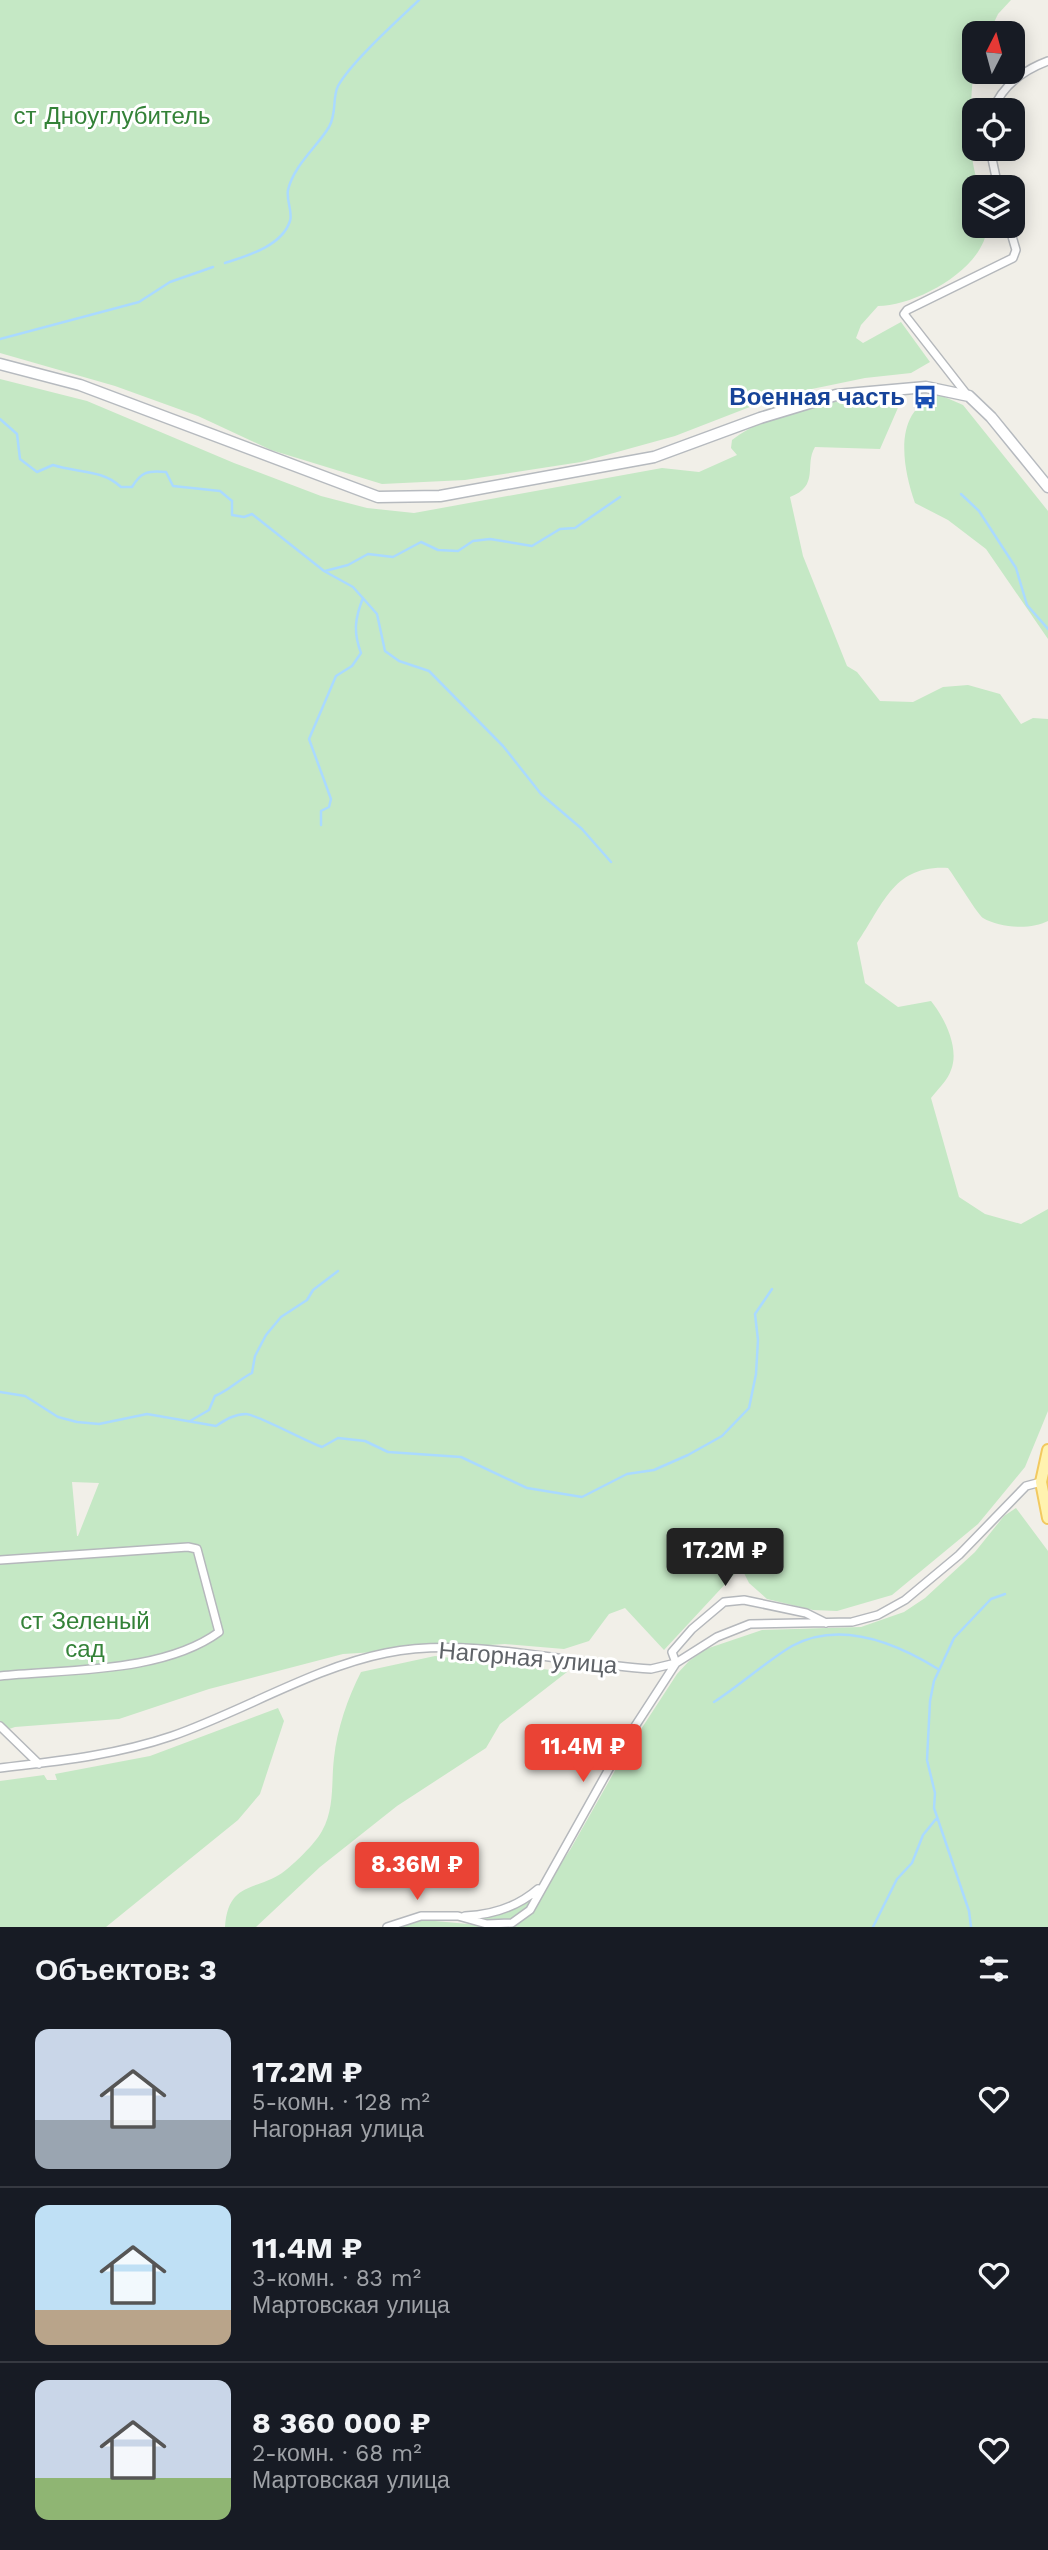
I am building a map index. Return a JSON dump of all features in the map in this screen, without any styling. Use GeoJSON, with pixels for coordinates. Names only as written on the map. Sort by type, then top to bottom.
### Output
{"type":"FeatureCollection","features":[{"type":"Feature","properties":{"kind":"main road"},"geometry":{"type":"LineString","coordinates":[[1048,1450],[1041,1482],[1048,1518]]}},
{"type":"Feature","properties":{"kind":"street"},"geometry":{"type":"LineString","coordinates":[[997,98],[1031,67],[1048,61]]}},
{"type":"Feature","properties":{"kind":"street"},"geometry":{"type":"LineString","coordinates":[[1012,238],[1016,250],[1013,258],[907,310],[904,314],[968,396],[991,417],[1048,487]]}},
{"type":"Feature","properties":{"kind":"street"},"geometry":{"type":"LineString","coordinates":[[0,364],[80,385],[378,497],[440,496],[654,457],[760,418],[836,395],[926,387],[968,396]]}},
{"type":"Feature","properties":{"kind":"street"},"geometry":{"type":"LineString","coordinates":[[457,1916],[487,1924],[512,1923],[530,1910],[541,1886],[619,1751],[676,1663],[717,1637],[750,1624],[852,1622],[878,1615],[905,1600],[960,1555],[1008,1501],[1026,1486],[1041,1482]]}},
{"type":"Feature","properties":{"kind":"street"},"geometry":{"type":"LineString","coordinates":[[0,1560],[188,1547],[197,1549],[202,1558],[219,1632],[203,1643],[141,1662],[0,1676]]}},
{"type":"Feature","properties":{"kind":"street"},"geometry":{"type":"LineString","coordinates":[[676,1663],[672,1652],[692,1629],[724,1602],[744,1600],[806,1613],[826,1623]]}},
{"type":"Feature","properties":{"kind":"street","name":"Нагорная улица"},"geometry":{"type":"LineString","coordinates":[[0,1769],[110,1755],[173,1736],[337,1669],[384,1653],[429,1648],[558,1657],[627,1667],[664,1668],[676,1663]]}},
{"type":"Feature","properties":{"kind":"street"},"geometry":{"type":"LineString","coordinates":[[2,1729],[39,1764]]}},
{"type":"Feature","properties":{"kind":"street"},"geometry":{"type":"LineString","coordinates":[[387,1927],[421,1916],[482,1915],[511,1907],[541,1886]]}},
{"type":"Feature","properties":{"kind":"green space","name":"ст Дноуглубитель"},"geometry":{"type":"Polygon","coordinates":[[[0,0],[1011,0],[995,21],[962,21],[962,84],[972,84],[972,98],[962,98],[962,161],[973,161],[976,175],[962,175],[962,238],[985,238],[984,241],[975,256],[946,282],[911,299],[878,306],[861,325],[856,338],[863,343],[901,322],[930,362],[911,373],[865,378],[778,396],[675,436],[581,462],[465,480],[382,484],[271,450],[198,416],[115,386],[0,353],[0,0]]]}},
{"type":"Feature","properties":{"kind":"green space","name":"ст Зеленый сад"},"geometry":{"type":"Polygon","coordinates":[[[0,379],[87,401],[234,463],[321,496],[367,508],[414,513],[662,468],[699,472],[737,455],[731,448],[732,440],[771,418],[837,401],[904,394],[880,449],[815,447],[805,487],[790,497],[803,556],[847,666],[857,672],[880,701],[913,702],[943,687],[968,685],[1000,694],[1021,724],[1033,718],[1048,719],[1048,921],[1024,927],[1007,926],[983,918],[948,868],[929,869],[914,873],[892,890],[857,943],[865,983],[898,1007],[931,1001],[949,1033],[954,1052],[951,1070],[931,1098],[959,1197],[985,1214],[1021,1224],[1048,1209],[1048,1411],[1025,1467],[978,1524],[892,1595],[837,1611],[813,1610],[767,1599],[749,1583],[741,1567],[664,1650],[625,1608],[609,1614],[589,1641],[564,1649],[505,1644],[343,1654],[209,1689],[119,1719],[15,1727],[0,1732],[0,379]],[[72,1482],[77,1536],[78,1536],[99,1483],[72,1482]]]}},
{"type":"Feature","properties":{"kind":"green space"},"geometry":{"type":"Polygon","coordinates":[[[940,395],[963,405],[1048,511],[1048,639],[986,549],[948,520],[915,503],[905,456],[908,425],[914,412],[925,402],[940,395]]]}},
{"type":"Feature","properties":{"kind":"green space"},"geometry":{"type":"Polygon","coordinates":[[[1016,1508],[1048,1551],[1048,1927],[506,1927],[533,1912],[543,1890],[570,1850],[621,1760],[677,1674],[689,1661],[706,1649],[762,1630],[861,1627],[904,1612],[925,1598],[975,1552],[1004,1516],[1016,1508]]]}},
{"type":"Feature","properties":{"kind":"green space"},"geometry":{"type":"Polygon","coordinates":[[[435,1656],[567,1672],[500,1724],[486,1748],[397,1806],[320,1867],[256,1927],[225,1927],[227,1912],[237,1894],[282,1873],[304,1854],[322,1831],[331,1804],[334,1758],[340,1725],[361,1672],[435,1656]]]}},
{"type":"Feature","properties":{"kind":"green space"},"geometry":{"type":"Polygon","coordinates":[[[278,1708],[284,1721],[260,1794],[238,1820],[106,1927],[0,1927],[0,1781],[44,1775],[47,1780],[57,1780],[55,1774],[150,1756],[278,1708]]]}},
{"type":"Feature","properties":{"kind":"green space"},"geometry":{"type":"Polygon","coordinates":[[[536,1893],[530,1906],[512,1922],[476,1919],[536,1893]]]}},
{"type":"Feature","properties":{"kind":"green space"},"geometry":{"type":"Polygon","coordinates":[[[424,1920],[501,1927],[400,1927],[424,1920]]]}},
{"type":"Feature","properties":{"kind":"waterway"},"geometry":{"type":"LineString","coordinates":[[225,263],[263,249],[286,230],[291,217],[288,194],[291,181],[300,164],[329,127],[338,86],[364,53],[419,0]]}},
{"type":"Feature","properties":{"kind":"waterway"},"geometry":{"type":"LineString","coordinates":[[0,339],[139,302],[170,282],[213,267]]}},
{"type":"Feature","properties":{"kind":"waterway"},"geometry":{"type":"LineString","coordinates":[[0,419],[17,434],[20,459],[37,472],[53,465],[97,474],[121,487],[132,487],[146,473],[166,472],[173,486],[220,491],[232,501],[232,515],[244,517],[252,514],[324,571],[353,587],[377,614],[385,651],[399,661],[429,671],[503,746],[541,794],[582,829],[611,862]]}},
{"type":"Feature","properties":{"kind":"waterway"},"geometry":{"type":"LineString","coordinates":[[961,494],[979,511],[1016,568],[1027,605],[1048,629]]}},
{"type":"Feature","properties":{"kind":"waterway"},"geometry":{"type":"LineString","coordinates":[[325,571],[348,565],[368,554],[393,557],[421,542],[438,550],[458,551],[473,541],[490,539],[532,546],[560,529],[575,528],[620,497]]}},
{"type":"Feature","properties":{"kind":"waterway"},"geometry":{"type":"LineString","coordinates":[[321,825],[321,811],[329,807],[331,799],[309,739],[336,676],[352,666],[361,653],[356,625],[363,598]]}},
{"type":"Feature","properties":{"kind":"waterway"},"geometry":{"type":"LineString","coordinates":[[190,1421],[209,1410],[215,1396],[252,1373],[255,1356],[266,1335],[281,1317],[307,1300],[313,1290],[338,1271]]}},
{"type":"Feature","properties":{"kind":"waterway"},"geometry":{"type":"LineString","coordinates":[[0,1392],[25,1396],[58,1417],[99,1424],[147,1414],[216,1426],[234,1416],[246,1414],[322,1447],[338,1438],[365,1441],[388,1452],[461,1457],[527,1488],[582,1497],[627,1474],[654,1470],[688,1455],[722,1436],[749,1408],[756,1374],[758,1340],[755,1314],[772,1289]]}},
{"type":"Feature","properties":{"kind":"waterway"},"geometry":{"type":"LineString","coordinates":[[971,1927],[969,1911],[934,1808],[935,1793],[927,1760],[930,1701],[934,1681],[954,1638],[991,1599],[1005,1594]]}},
{"type":"Feature","properties":{"kind":"waterway"},"geometry":{"type":"LineString","coordinates":[[714,1702],[792,1646],[810,1638],[829,1635],[848,1635],[886,1643],[938,1669]]}},
{"type":"Feature","properties":{"kind":"waterway"},"geometry":{"type":"LineString","coordinates":[[873,1927],[897,1879],[912,1863],[923,1835],[936,1819]]}},
{"type":"Feature","properties":{"kind":"place","name":"Военная часть"},"geometry":{"type":"Point","coordinates":[925,397]}}]}
